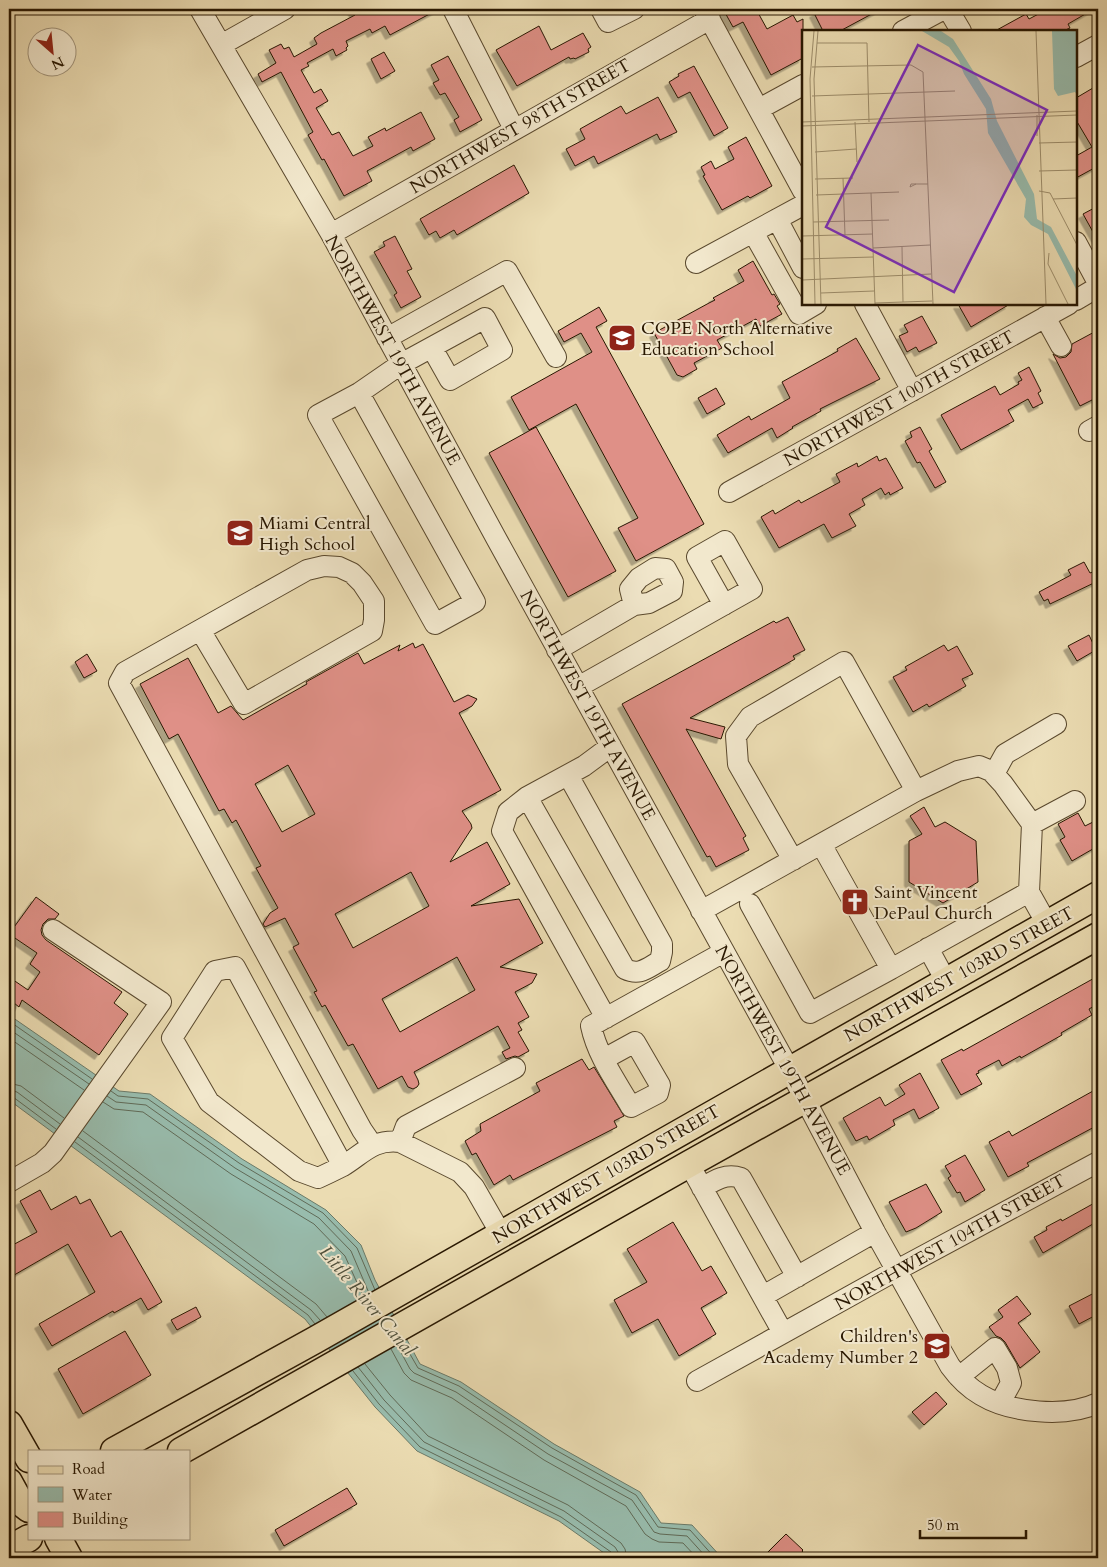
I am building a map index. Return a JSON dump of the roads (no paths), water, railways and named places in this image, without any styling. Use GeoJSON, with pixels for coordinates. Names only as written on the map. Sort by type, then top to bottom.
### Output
{"type":"FeatureCollection","features":[{"type":"Feature","properties":{"kind":"main road","name":"NORTHWEST 103RD STREET"},"geometry":{"type":"LineString","coordinates":[[116,1450],[316,1340],[789,1069],[1098,895]]}},
{"type":"Feature","properties":{"kind":"main road","name":"NORTHWEST 103RD STREET"},"geometry":{"type":"LineString","coordinates":[[183,1450],[1098,936]]}},
{"type":"Feature","properties":{"kind":"main road"},"geometry":{"type":"LineString","coordinates":[[914,1040],[938,1014],[944,999],[946,981]]}},
{"type":"Feature","properties":{"kind":"main road"},"geometry":{"type":"LineString","coordinates":[[9,1424],[28,1457]]}},
{"type":"Feature","properties":{"kind":"main road"},"geometry":{"type":"LineString","coordinates":[[9,1549],[28,1539]]}},
{"type":"Feature","properties":{"kind":"main road"},"geometry":{"type":"LineString","coordinates":[[59,1540],[69,1558]]}},
{"type":"Feature","properties":{"kind":"street","name":"NORTHWEST 19TH AVENUE"},"geometry":{"type":"LineString","coordinates":[[200,9],[331,234],[557,650],[806,1100],[875,1232],[950,1366],[958,1377],[982,1396],[1018,1409],[1045,1412],[1073,1410],[1098,1403]]}},
{"type":"Feature","properties":{"kind":"street"},"geometry":{"type":"LineString","coordinates":[[221,45],[285,9]]}},
{"type":"Feature","properties":{"kind":"street"},"geometry":{"type":"LineString","coordinates":[[453,9],[514,129]]}},
{"type":"Feature","properties":{"kind":"street"},"geometry":{"type":"LineString","coordinates":[[601,9],[608,22],[634,9]]}},
{"type":"Feature","properties":{"kind":"street"},"geometry":{"type":"LineString","coordinates":[[905,30],[944,9]]}},
{"type":"Feature","properties":{"kind":"street"},"geometry":{"type":"LineString","coordinates":[[948,9],[960,30]]}},
{"type":"Feature","properties":{"kind":"street"},"geometry":{"type":"LineString","coordinates":[[707,14],[802,189]]}},
{"type":"Feature","properties":{"kind":"street","name":"NORTHWEST 98TH STREET"},"geometry":{"type":"LineString","coordinates":[[331,234],[514,129],[707,14]]}},
{"type":"Feature","properties":{"kind":"street"},"geometry":{"type":"LineString","coordinates":[[1077,56],[1098,45]]}},
{"type":"Feature","properties":{"kind":"street"},"geometry":{"type":"LineString","coordinates":[[759,109],[802,86]]}},
{"type":"Feature","properties":{"kind":"street"},"geometry":{"type":"LineString","coordinates":[[696,263],[802,206]]}},
{"type":"Feature","properties":{"kind":"street"},"geometry":{"type":"LineString","coordinates":[[777,219],[802,266]]}},
{"type":"Feature","properties":{"kind":"street"},"geometry":{"type":"LineString","coordinates":[[753,232],[799,314],[814,305]]}},
{"type":"Feature","properties":{"kind":"street"},"geometry":{"type":"LineString","coordinates":[[1077,244],[1098,283]]}},
{"type":"Feature","properties":{"kind":"street"},"geometry":{"type":"LineString","coordinates":[[387,338],[507,271],[556,357]]}},
{"type":"Feature","properties":{"kind":"street"},"geometry":{"type":"LineString","coordinates":[[1077,299],[1098,287]]}},
{"type":"Feature","properties":{"kind":"street"},"geometry":{"type":"LineString","coordinates":[[866,305],[912,391]]}},
{"type":"Feature","properties":{"kind":"street","name":"NORTHWEST 100TH STREET"},"geometry":{"type":"LineString","coordinates":[[729,492],[1067,305]]}},
{"type":"Feature","properties":{"kind":"street"},"geometry":{"type":"LineString","coordinates":[[1045,317],[1061,346]]}},
{"type":"Feature","properties":{"kind":"street"},"geometry":{"type":"LineString","coordinates":[[359,393],[475,602],[435,624],[318,415],[359,393],[401,364],[432,348]]}},
{"type":"Feature","properties":{"kind":"street"},"geometry":{"type":"LineString","coordinates":[[200,630],[244,704],[372,632],[374,601],[362,583],[352,573],[339,567],[324,566],[308,570],[200,630],[125,672],[119,683],[362,1130],[373,1146]]}},
{"type":"Feature","properties":{"kind":"street"},"geometry":{"type":"LineString","coordinates":[[557,650],[634,605]]}},
{"type":"Feature","properties":{"kind":"street"},"geometry":{"type":"LineString","coordinates":[[578,687],[724,605]]}},
{"type":"Feature","properties":{"kind":"street"},"geometry":{"type":"LineString","coordinates":[[793,860],[738,764],[736,736],[750,716],[844,662],[916,791]]}},
{"type":"Feature","properties":{"kind":"street"},"geometry":{"type":"LineString","coordinates":[[994,774],[1005,754],[1056,724]]}},
{"type":"Feature","properties":{"kind":"street"},"geometry":{"type":"LineString","coordinates":[[606,1018],[502,831],[508,812],[528,797],[584,766],[611,746]]}},
{"type":"Feature","properties":{"kind":"street"},"geometry":{"type":"LineString","coordinates":[[701,911],[916,791],[958,771],[979,766],[994,774],[1032,824],[1029,892],[1047,924]]}},
{"type":"Feature","properties":{"kind":"street"},"geometry":{"type":"LineString","coordinates":[[528,797],[625,969],[633,973],[642,972],[660,961],[662,944],[568,775]]}},
{"type":"Feature","properties":{"kind":"street"},"geometry":{"type":"LineString","coordinates":[[1032,824],[1075,801]]}},
{"type":"Feature","properties":{"kind":"street"},"geometry":{"type":"LineString","coordinates":[[821,844],[891,969]]}},
{"type":"Feature","properties":{"kind":"street"},"geometry":{"type":"LineString","coordinates":[[750,904],[810,1013],[1029,892]]}},
{"type":"Feature","properties":{"kind":"street"},"geometry":{"type":"LineString","coordinates":[[9,1182],[42,1163],[54,1153],[161,1002],[53,930]]}},
{"type":"Feature","properties":{"kind":"street"},"geometry":{"type":"LineString","coordinates":[[928,948],[946,981]]}},
{"type":"Feature","properties":{"kind":"street"},"geometry":{"type":"LineString","coordinates":[[604,1059],[594,1042],[590,1026],[724,952]]}},
{"type":"Feature","properties":{"kind":"street"},"geometry":{"type":"LineString","coordinates":[[343,1166],[234,967],[215,971],[172,1038],[209,1102],[299,1171],[318,1178],[343,1166],[373,1146],[386,1141],[400,1142],[460,1172],[474,1187],[501,1234]]}},
{"type":"Feature","properties":{"kind":"street"},"geometry":{"type":"LineString","coordinates":[[400,1142],[406,1126],[515,1068]]}},
{"type":"Feature","properties":{"kind":"street","name":"NORTHWEST 104TH STREET"},"geometry":{"type":"LineString","coordinates":[[697,1381],[897,1270],[1098,1162]]}},
{"type":"Feature","properties":{"kind":"street"},"geometry":{"type":"LineString","coordinates":[[689,1164],[783,1333]]}},
{"type":"Feature","properties":{"kind":"street"},"geometry":{"type":"LineString","coordinates":[[702,1188],[718,1178],[732,1175],[741,1178],[797,1277]]}},
{"type":"Feature","properties":{"kind":"street"},"geometry":{"type":"LineString","coordinates":[[763,1296],[875,1232]]}},
{"type":"Feature","properties":{"kind":"street"},"geometry":{"type":"LineString","coordinates":[[958,1377],[995,1348],[1007,1368],[1011,1383],[1000,1402]]}},
{"type":"Feature","properties":{"kind":"water","name":"Little River Canal"},"geometry":{"type":"Polygon","coordinates":[[[9,1015],[119,1091],[150,1094],[242,1159],[326,1210],[361,1245],[375,1280],[420,1364],[461,1382],[554,1444],[640,1492],[661,1523],[692,1525],[722,1558],[611,1558],[559,1521],[417,1451],[375,1407],[305,1319],[9,1100],[9,1015]]]}},
{"type":"Feature","properties":{"kind":"place","name":"COPE North Alternative Education School"},"geometry":{"type":"Point","coordinates":[622,338]}},
{"type":"Feature","properties":{"kind":"place","name":"Miami Central High School"},"geometry":{"type":"Point","coordinates":[240,533]}},
{"type":"Feature","properties":{"kind":"place","name":"Saint Vincent DePaul Church"},"geometry":{"type":"Point","coordinates":[855,902]}},
{"type":"Feature","properties":{"kind":"place","name":"Children's Academy Number 2"},"geometry":{"type":"Point","coordinates":[937,1346]}}]}
